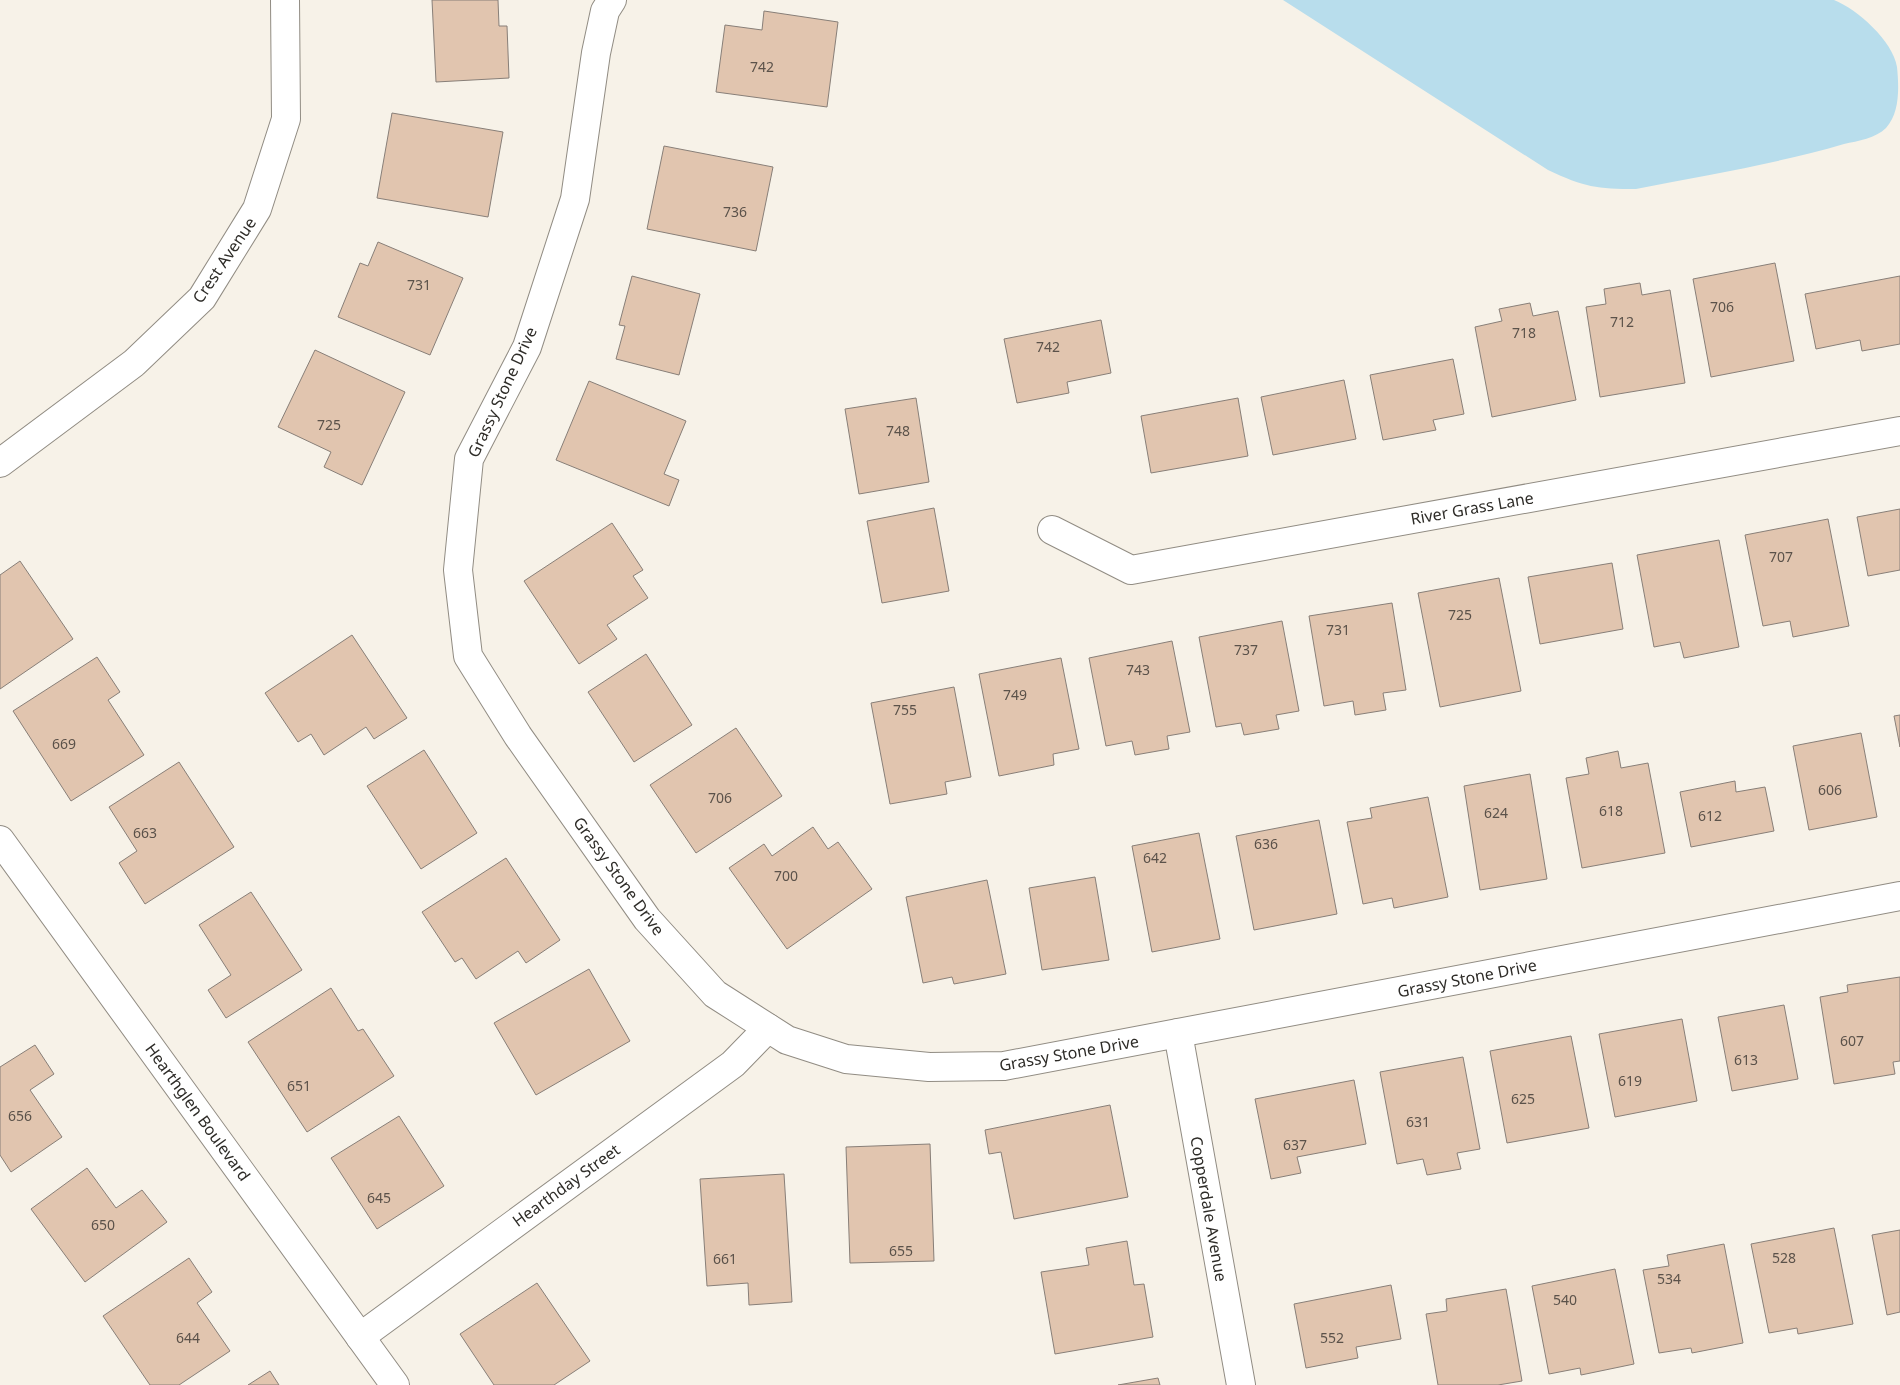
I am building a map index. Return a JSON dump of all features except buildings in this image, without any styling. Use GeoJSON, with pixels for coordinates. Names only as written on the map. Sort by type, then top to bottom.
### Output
{"type":"FeatureCollection","features":[{"type":"Feature","properties":{"kind":"street","name":"Crest Avenue"},"geometry":{"type":"LineString","coordinates":[[0,463],[134,363],[202,298],[258,209],[286,119],[285,0]]}},
{"type":"Feature","properties":{"kind":"street","name":"Grassy Stone Drive"},"geometry":{"type":"LineString","coordinates":[[612,0],[605,11],[596,53],[575,199],[527,348],[469,459],[458,570],[468,656],[518,736],[647,919],[715,994],[787,1040],[846,1059],[929,1067],[1004,1066],[1900,896]]}},
{"type":"Feature","properties":{"kind":"street","name":"River Grass Lane"},"geometry":{"type":"LineString","coordinates":[[1052,530],[1131,570],[1900,431]]}},
{"type":"Feature","properties":{"kind":"street","name":"Hearthglen Boulevard"},"geometry":{"type":"LineString","coordinates":[[0,840],[395,1385]]}},
{"type":"Feature","properties":{"kind":"street","name":"Hearthday Street"},"geometry":{"type":"LineString","coordinates":[[360,1337],[733,1064],[768,1028]]}},
{"type":"Feature","properties":{"kind":"street","name":"Copperdale Avenue"},"geometry":{"type":"LineString","coordinates":[[1178,1033],[1241,1385]]}},
{"type":"Feature","properties":{"kind":"water"},"geometry":{"type":"Polygon","coordinates":[[[1283,0],[1834,0],[1863,18],[1889,47],[1897,67],[1898,99],[1891,122],[1886,128],[1872,137],[1767,163],[1636,189],[1591,186],[1548,170],[1283,0]]]}}]}
